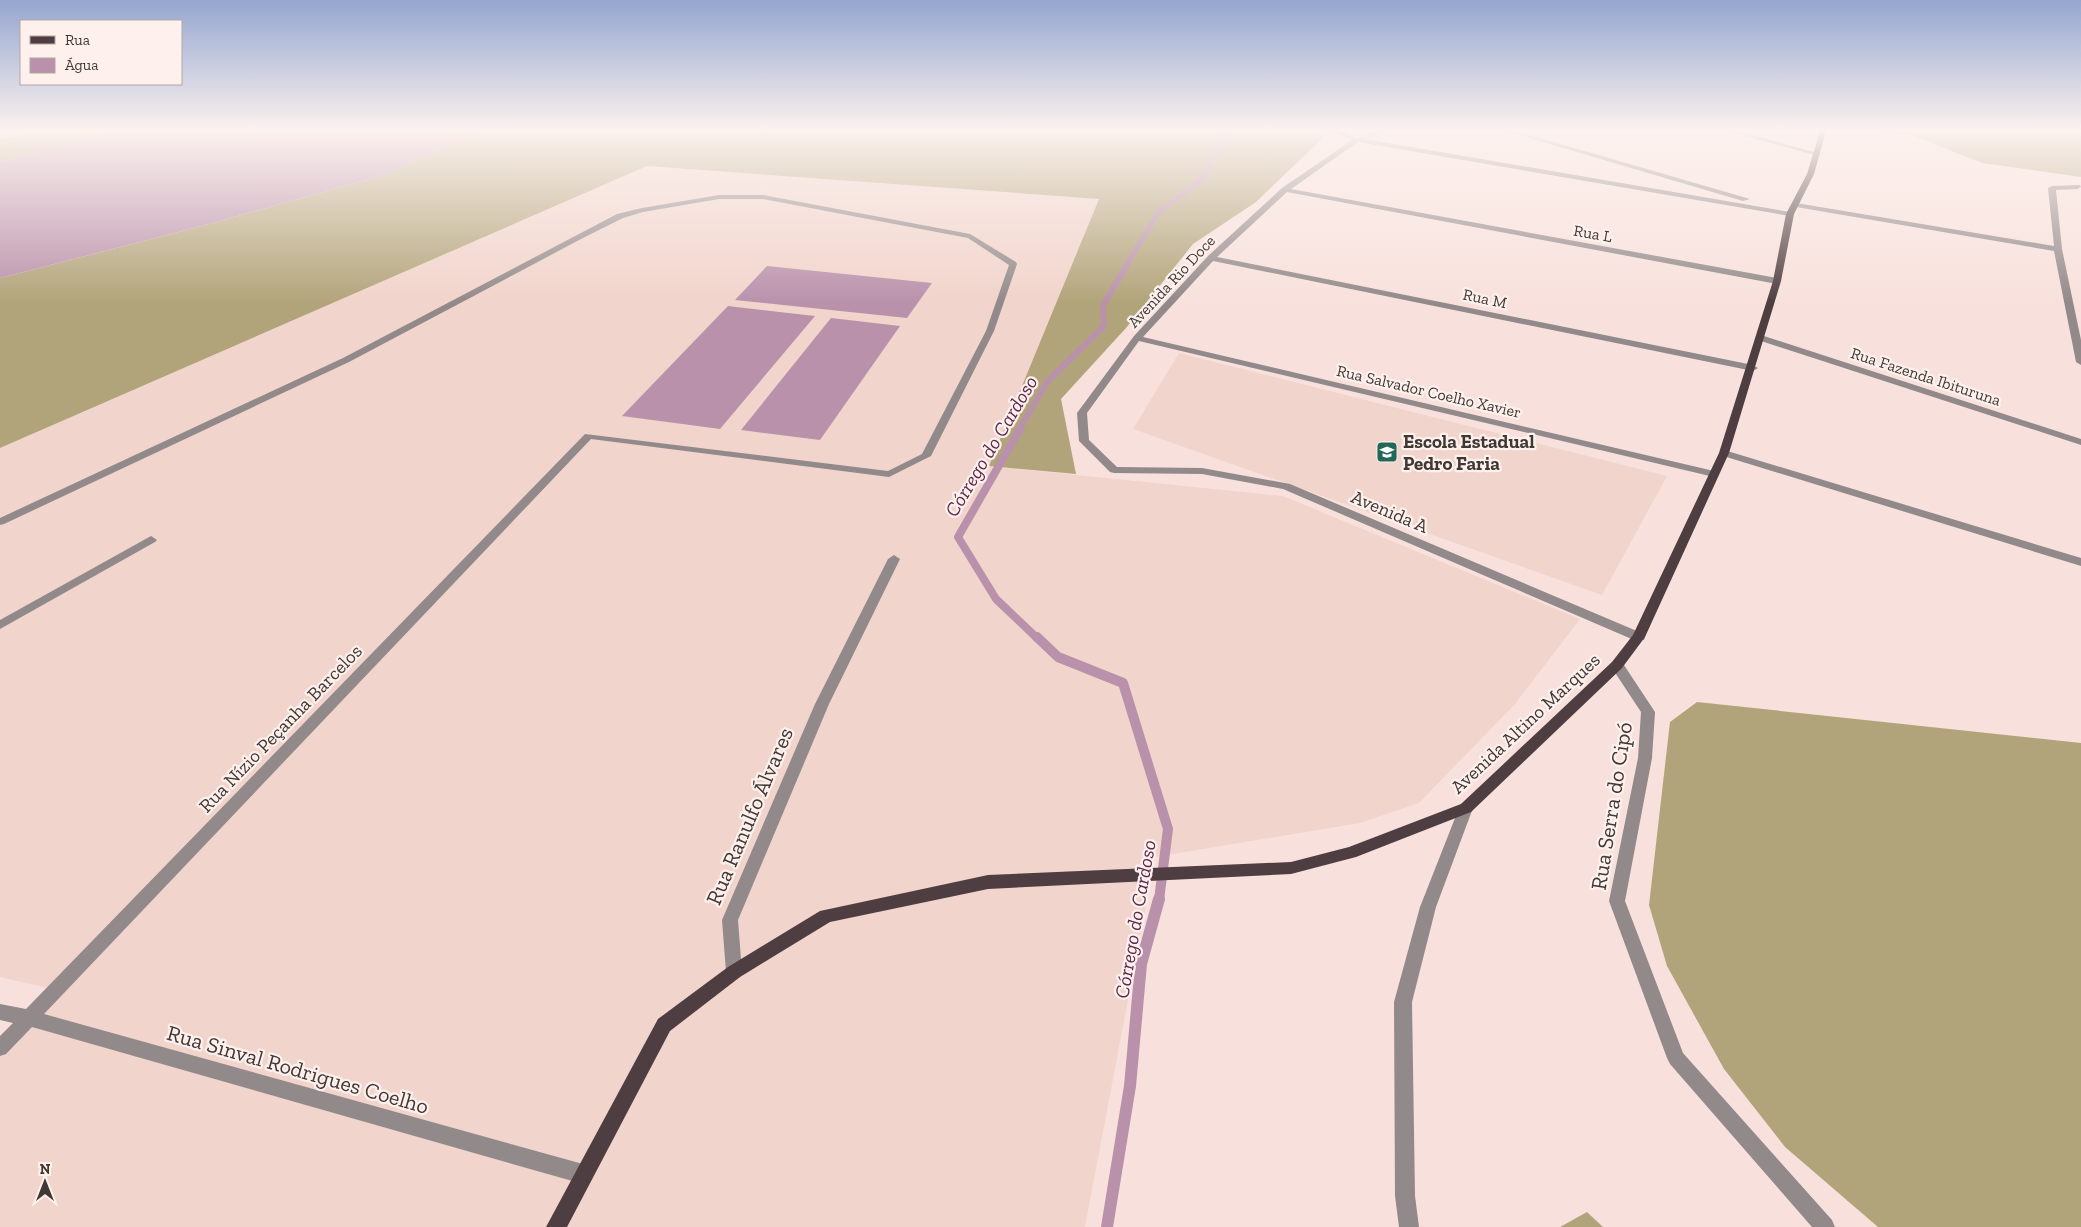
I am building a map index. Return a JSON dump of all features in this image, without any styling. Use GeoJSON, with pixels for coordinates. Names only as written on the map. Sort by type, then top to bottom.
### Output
{"type":"FeatureCollection","features":[{"type":"Feature","properties":{"kind":"main road","name":"Avenida Altino Marques"},"geometry":{"type":"LineString","coordinates":[[734,972],[826,916],[988,882],[1291,868],[1351,853],[1466,808],[1617,665],[1638,637],[1724,453],[1762,338],[1792,211],[1802,188]]}},
{"type":"Feature","properties":{"kind":"main road"},"geometry":{"type":"LineString","coordinates":[[556,1227],[664,1025],[734,972]]}},
{"type":"Feature","properties":{"kind":"street","name":"Avenida Rio Doce"},"geometry":{"type":"LineString","coordinates":[[1114,470],[1084,440],[1082,413],[1137,338],[1211,258],[1288,188]]}},
{"type":"Feature","properties":{"kind":"street"},"geometry":{"type":"LineString","coordinates":[[1653,188],[1792,211],[2058,249]]}},
{"type":"Feature","properties":{"kind":"street"},"geometry":{"type":"LineString","coordinates":[[1711,188],[1792,211]]}},
{"type":"Feature","properties":{"kind":"street"},"geometry":{"type":"LineString","coordinates":[[2052,188],[2058,249],[2081,362]]}},
{"type":"Feature","properties":{"kind":"street","name":"Rua L"},"geometry":{"type":"LineString","coordinates":[[1285,190],[1777,281]]}},
{"type":"Feature","properties":{"kind":"street","name":"Rua Nízio Peçanha Barcelos"},"geometry":{"type":"LineString","coordinates":[[0,522],[346,360],[578,237],[620,216],[642,210],[719,197],[764,196],[970,236],[1014,264],[990,331],[926,456],[890,474],[589,436],[0,1048]]}},
{"type":"Feature","properties":{"kind":"street","name":"Rua M"},"geometry":{"type":"LineString","coordinates":[[1211,258],[1753,368]]}},
{"type":"Feature","properties":{"kind":"street","name":"Rua Salvador Coelho Xavier"},"geometry":{"type":"LineString","coordinates":[[1137,338],[1714,474]]}},
{"type":"Feature","properties":{"kind":"street","name":"Rua Fazenda Ibituruna"},"geometry":{"type":"LineString","coordinates":[[1762,338],[2081,442]]}},
{"type":"Feature","properties":{"kind":"street"},"geometry":{"type":"LineString","coordinates":[[1724,453],[2081,562]]}},
{"type":"Feature","properties":{"kind":"street","name":"Avenida A"},"geometry":{"type":"LineString","coordinates":[[1114,470],[1202,471],[1286,486],[1638,637]]}},
{"type":"Feature","properties":{"kind":"street"},"geometry":{"type":"LineString","coordinates":[[0,625],[151,540]]}},
{"type":"Feature","properties":{"kind":"street","name":"Rua Ranulfo Álvares"},"geometry":{"type":"LineString","coordinates":[[734,972],[730,920],[822,704],[894,559]]}},
{"type":"Feature","properties":{"kind":"street","name":"Rua Serra do Cipó"},"geometry":{"type":"LineString","coordinates":[[1617,665],[1648,712],[1645,758],[1618,901],[1621,910],[1676,1058],[1825,1227]]}},
{"type":"Feature","properties":{"kind":"street"},"geometry":{"type":"LineString","coordinates":[[1409,1227],[1405,1196],[1403,1002],[1428,907],[1466,808]]}},
{"type":"Feature","properties":{"kind":"street","name":"Rua Sinval Rodrigues Coelho"},"geometry":{"type":"LineString","coordinates":[[0,1012],[29,1018],[583,1174]]}},
{"type":"Feature","properties":{"kind":"shaded area"},"geometry":{"type":"Polygon","coordinates":[[[336,188],[596,188],[0,448],[0,278],[213,223],[336,188]]]}},
{"type":"Feature","properties":{"kind":"shaded area"},"geometry":{"type":"Polygon","coordinates":[[[596,188],[952,188],[1099,199],[989,466],[1283,496],[1580,619],[1515,704],[1419,803],[1360,823],[1155,857],[1085,1227],[0,1227],[0,1049],[56,990],[0,977],[0,448],[596,188]]]}},
{"type":"Feature","properties":{"kind":"shaded area"},"geometry":{"type":"Polygon","coordinates":[[[952,188],[1270,188],[1256,202],[1193,244],[1126,328],[1061,399],[1076,474],[989,466],[1099,199],[952,188]]]}},
{"type":"Feature","properties":{"kind":"shaded area","name":"Escola Estadual Pedro Faria"},"geometry":{"type":"Polygon","coordinates":[[[1179,353],[1667,476],[1602,595],[1133,429],[1179,353]]]}},
{"type":"Feature","properties":{"kind":"shaded area"},"geometry":{"type":"Polygon","coordinates":[[[1697,702],[2081,743],[2081,1227],[1878,1227],[1785,1147],[1724,1069],[1667,966],[1649,905],[1670,722],[1697,702]]]}},
{"type":"Feature","properties":{"kind":"shaded area"},"geometry":{"type":"Polygon","coordinates":[[[1587,1212],[1603,1227],[1560,1227],[1587,1212]]]}},
{"type":"Feature","properties":{"kind":"water"},"geometry":{"type":"Polygon","coordinates":[[[0,188],[336,188],[213,223],[0,278],[0,188]]]}},
{"type":"Feature","properties":{"kind":"water"},"geometry":{"type":"Polygon","coordinates":[[[767,266],[932,283],[907,318],[735,300],[767,266]]]}},
{"type":"Feature","properties":{"kind":"water"},"geometry":{"type":"Polygon","coordinates":[[[728,306],[815,316],[720,429],[622,416],[728,306]]]}},
{"type":"Feature","properties":{"kind":"water"},"geometry":{"type":"Polygon","coordinates":[[[831,318],[900,326],[820,440],[741,430],[831,318]]]}},
{"type":"Feature","properties":{"kind":"waterway","name":"Córrego do Cardoso"},"geometry":{"type":"LineString","coordinates":[[1127,264],[1158,213],[1190,188]]}},
{"type":"Feature","properties":{"kind":"waterway","name":"Córrego do Cardoso"},"geometry":{"type":"LineString","coordinates":[[1019,430],[1047,382],[1104,326],[1103,305],[1128,263]]}},
{"type":"Feature","properties":{"kind":"waterway","name":"Córrego do Cardoso"},"geometry":{"type":"LineString","coordinates":[[1020,429],[958,537],[996,599],[1038,639]]}},
{"type":"Feature","properties":{"kind":"waterway","name":"Córrego do Cardoso"},"geometry":{"type":"LineString","coordinates":[[1037,637],[1058,657],[1123,683],[1168,829],[1159,900]]}},
{"type":"Feature","properties":{"kind":"waterway","name":"Córrego do Cardoso"},"geometry":{"type":"LineString","coordinates":[[1107,1227],[1130,1086],[1141,964],[1159,899]]}},
{"type":"Feature","properties":{"kind":"place","name":"Escola Estadual Pedro Faria"},"geometry":{"type":"Point","coordinates":[1387,452]}}]}
